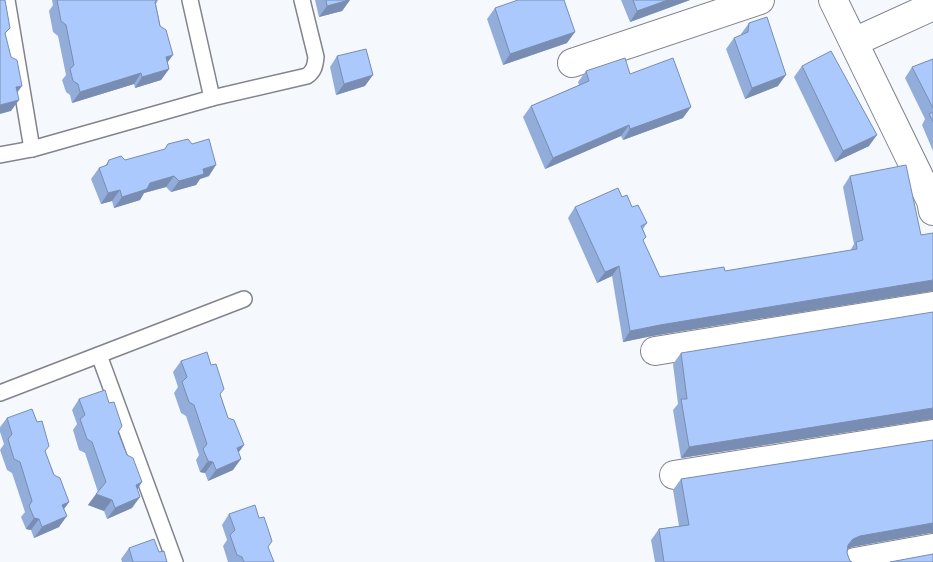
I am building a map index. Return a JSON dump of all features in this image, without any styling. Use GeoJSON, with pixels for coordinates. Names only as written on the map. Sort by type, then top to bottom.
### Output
{"type":"FeatureCollection","features":[{"type":"Feature","properties":{"kind":"street"},"geometry":{"type":"LineString","coordinates":[[572,63],[760,0]]}},
{"type":"Feature","properties":{"kind":"street"},"geometry":{"type":"LineString","coordinates":[[833,0],[931,198]]}},
{"type":"Feature","properties":{"kind":"street"},"geometry":{"type":"LineString","coordinates":[[854,42],[933,6]]}},
{"type":"Feature","properties":{"kind":"street"},"geometry":{"type":"LineString","coordinates":[[655,351],[933,306]]}},
{"type":"Feature","properties":{"kind":"street"},"geometry":{"type":"LineString","coordinates":[[674,475],[933,434]]}},
{"type":"Feature","properties":{"kind":"street"},"geometry":{"type":"LineString","coordinates":[[855,562],[933,548]]}},
{"type":"Feature","properties":{"kind":"lane"},"geometry":{"type":"LineString","coordinates":[[7,0],[32,149]]}},
{"type":"Feature","properties":{"kind":"lane"},"geometry":{"type":"LineString","coordinates":[[190,0],[212,98]]}},
{"type":"Feature","properties":{"kind":"lane"},"geometry":{"type":"LineString","coordinates":[[0,155],[32,149],[212,98],[307,76],[312,73],[316,57],[302,0]]}},
{"type":"Feature","properties":{"kind":"lane"},"geometry":{"type":"LineString","coordinates":[[0,393],[244,299]]}},
{"type":"Feature","properties":{"kind":"lane"},"geometry":{"type":"LineString","coordinates":[[99,355],[175,562]]}},
{"type":"Feature","properties":{"kind":"building"},"geometry":{"type":"Polygon","coordinates":[[[0,0],[5,0],[10,28],[5,33],[11,57],[17,60],[22,86],[16,87],[19,100],[0,105],[0,0]]]}},
{"type":"Feature","properties":{"kind":"building"},"geometry":{"type":"Polygon","coordinates":[[[57,0],[157,0],[155,2],[160,26],[166,30],[173,55],[166,57],[169,69],[142,77],[141,73],[80,92],[78,84],[73,81],[70,69],[74,65],[66,25],[61,21],[57,0]]]}},
{"type":"Feature","properties":{"kind":"building"},"geometry":{"type":"Polygon","coordinates":[[[326,0],[349,0],[327,6],[326,0]]]}},
{"type":"Feature","properties":{"kind":"building"},"geometry":{"type":"Polygon","coordinates":[[[518,0],[564,0],[575,32],[510,54],[495,8],[518,0]]]}},
{"type":"Feature","properties":{"kind":"building"},"geometry":{"type":"Polygon","coordinates":[[[633,0],[668,0],[637,11],[633,0]]]}},
{"type":"Feature","properties":{"kind":"building"},"geometry":{"type":"Polygon","coordinates":[[[767,17],[786,75],[752,88],[734,38],[748,32],[749,23],[767,17]]]}},
{"type":"Feature","properties":{"kind":"building"},"geometry":{"type":"Polygon","coordinates":[[[366,49],[373,75],[344,84],[337,56],[366,49]]]}},
{"type":"Feature","properties":{"kind":"building"},"geometry":{"type":"Polygon","coordinates":[[[831,51],[877,135],[843,151],[802,66],[831,51]]]}},
{"type":"Feature","properties":{"kind":"building"},"geometry":{"type":"Polygon","coordinates":[[[625,58],[630,74],[673,58],[691,107],[630,129],[629,125],[553,158],[531,106],[589,81],[586,71],[625,58]]]}},
{"type":"Feature","properties":{"kind":"building"},"geometry":{"type":"Polygon","coordinates":[[[933,59],[933,108],[912,67],[933,59]]]}},
{"type":"Feature","properties":{"kind":"building"},"geometry":{"type":"Polygon","coordinates":[[[933,112],[933,122],[929,114],[933,112]]]}},
{"type":"Feature","properties":{"kind":"building"},"geometry":{"type":"Polygon","coordinates":[[[188,139],[192,144],[209,139],[216,165],[203,169],[204,174],[179,181],[174,176],[150,183],[147,189],[122,197],[120,190],[108,193],[99,168],[107,165],[109,160],[121,156],[125,160],[165,149],[168,144],[188,139]]]}},
{"type":"Feature","properties":{"kind":"building"},"geometry":{"type":"Polygon","coordinates":[[[906,165],[921,235],[933,233],[933,280],[630,331],[619,266],[605,272],[575,207],[618,188],[622,197],[627,195],[632,207],[638,205],[647,223],[641,226],[646,237],[643,240],[660,277],[724,267],[725,271],[857,249],[856,242],[863,240],[850,176],[906,165]]]}},
{"type":"Feature","properties":{"kind":"building"},"geometry":{"type":"Polygon","coordinates":[[[933,312],[933,408],[689,447],[681,399],[687,399],[681,353],[933,312]]]}},
{"type":"Feature","properties":{"kind":"building"},"geometry":{"type":"Polygon","coordinates":[[[207,352],[211,365],[216,364],[224,389],[220,394],[228,418],[234,420],[244,445],[237,448],[241,459],[216,470],[213,462],[208,461],[203,449],[207,444],[194,405],[189,402],[182,382],[187,377],[181,361],[207,352]]]}},
{"type":"Feature","properties":{"kind":"building"},"geometry":{"type":"Polygon","coordinates":[[[105,390],[109,403],[114,402],[122,426],[118,432],[127,455],[133,458],[142,482],[136,485],[140,497],[115,508],[112,500],[96,494],[106,482],[92,442],[87,439],[80,419],[85,415],[79,399],[105,390]]]}},
{"type":"Feature","properties":{"kind":"building"},"geometry":{"type":"Polygon","coordinates":[[[32,409],[37,422],[42,421],[49,446],[45,451],[54,475],[60,478],[69,502],[62,505],[67,516],[42,527],[39,519],[34,518],[29,506],[32,501],[20,462],[14,459],[8,439],[12,434],[7,418],[32,409]]]}},
{"type":"Feature","properties":{"kind":"building"},"geometry":{"type":"Polygon","coordinates":[[[933,440],[933,523],[860,536],[853,539],[848,545],[847,553],[852,562],[664,562],[659,529],[689,525],[681,479],[933,440]]]}},
{"type":"Feature","properties":{"kind":"building"},"geometry":{"type":"Polygon","coordinates":[[[255,505],[259,518],[264,517],[272,541],[268,547],[274,562],[244,562],[242,557],[237,555],[230,535],[235,530],[229,514],[255,505]]]}},
{"type":"Feature","properties":{"kind":"building"},"geometry":{"type":"Polygon","coordinates":[[[154,539],[159,552],[164,551],[167,562],[133,562],[129,548],[154,539]]]}},
{"type":"Feature","properties":{"kind":"building"},"geometry":{"type":"Polygon","coordinates":[[[933,554],[933,562],[890,562],[933,554]]]}}]}
